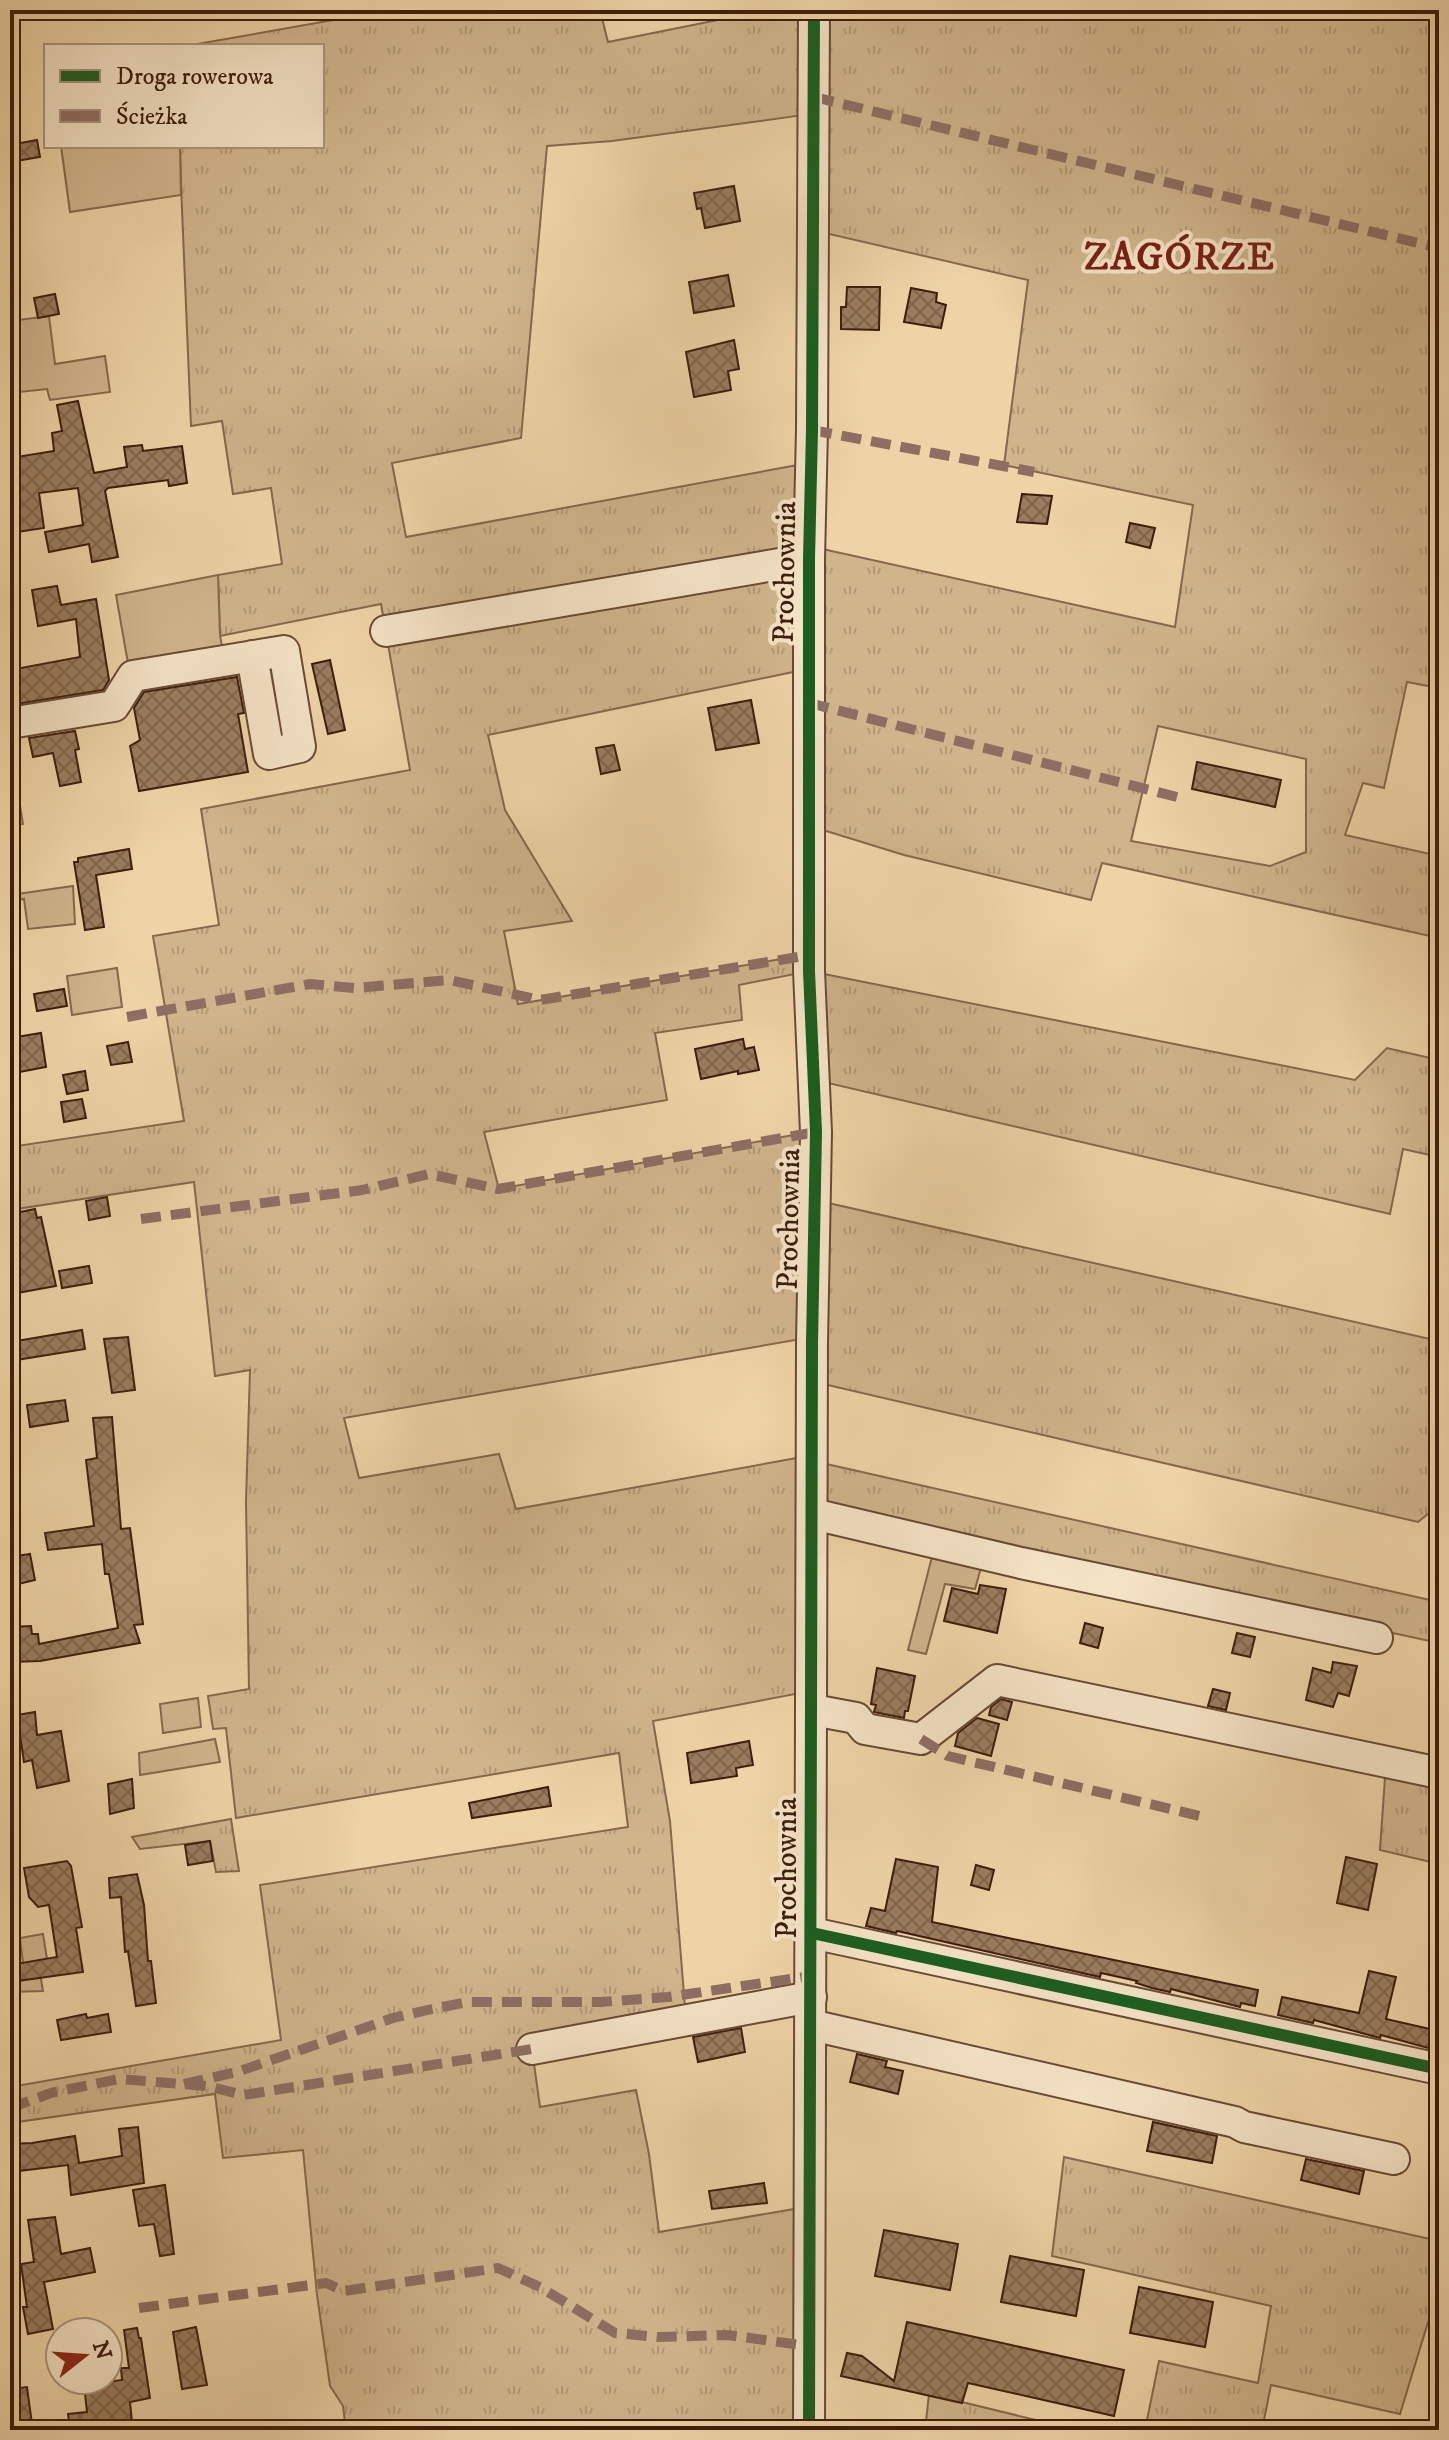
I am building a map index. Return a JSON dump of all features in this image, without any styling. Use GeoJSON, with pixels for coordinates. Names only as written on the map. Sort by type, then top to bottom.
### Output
{"type":"FeatureCollection","features":[{"type":"Feature","properties":{"kind":"street","name":"Prochownia"},"geometry":{"type":"LineString","coordinates":[[809,2430],[812,1343],[816,1132],[809,971],[814,10]]}},
{"type":"Feature","properties":{"kind":"street"},"geometry":{"type":"LineString","coordinates":[[386,631],[809,559]]}},
{"type":"Feature","properties":{"kind":"street"},"geometry":{"type":"LineString","coordinates":[[10,723],[114,706],[133,676],[252,656]]}},
{"type":"Feature","properties":{"kind":"street"},"geometry":{"type":"LineString","coordinates":[[813,1514],[1021,1563],[1377,1638]]}},
{"type":"Feature","properties":{"kind":"street"},"geometry":{"type":"LineString","coordinates":[[813,1710],[856,1718],[865,1729],[921,1739],[997,1680],[1439,1773]]}},
{"type":"Feature","properties":{"kind":"street"},"geometry":{"type":"LineString","coordinates":[[812,1933],[1439,2069]]}},
{"type":"Feature","properties":{"kind":"street"},"geometry":{"type":"LineString","coordinates":[[532,2049],[678,2024],[811,2011],[1235,2122],[1244,2127],[1394,2159]]}},
{"type":"Feature","properties":{"kind":"green space"},"geometry":{"type":"Polygon","coordinates":[[[390,10],[600,10],[608,42],[768,10],[804,10],[804,115],[612,141],[547,146],[521,438],[392,463],[406,537],[803,464],[798,671],[488,735],[505,810],[572,921],[504,931],[518,1004],[805,955],[805,972],[739,985],[742,1020],[655,1033],[667,1100],[484,1132],[499,1189],[810,1132],[807,1338],[344,1418],[359,1478],[499,1454],[516,1509],[808,1456],[806,1692],[653,1721],[670,1821],[685,2007],[530,2035],[540,2107],[636,2090],[649,2154],[659,2232],[800,2208],[798,2430],[346,2430],[343,2406],[330,2386],[317,2295],[303,2150],[223,2158],[215,2094],[10,2123],[10,2087],[281,2040],[260,1885],[628,1827],[619,1753],[236,1818],[226,1728],[213,1729],[208,1696],[249,1689],[246,1502],[250,1370],[215,1376],[194,1182],[10,1210],[10,1147],[184,1121],[153,936],[219,925],[201,809],[410,770],[381,604],[220,636],[218,575],[282,564],[271,488],[233,494],[222,421],[191,426],[180,148],[324,148],[324,44],[197,44],[390,10]]]}},
{"type":"Feature","properties":{"kind":"green space"},"geometry":{"type":"Polygon","coordinates":[[[814,10],[1439,10],[1439,688],[1407,682],[1384,788],[1363,783],[1345,835],[1439,856],[1439,938],[1102,863],[1091,900],[904,855],[810,826],[809,546],[1175,627],[1193,505],[1004,465],[1028,280],[812,230],[814,10]],[[1158,726],[1131,841],[1270,866],[1306,852],[1306,759],[1158,726]]]}},
{"type":"Feature","properties":{"kind":"green space"},"geometry":{"type":"Polygon","coordinates":[[[61,148],[180,148],[181,195],[70,212],[61,148]]]}},
{"type":"Feature","properties":{"kind":"green space"},"geometry":{"type":"Polygon","coordinates":[[[49,316],[55,364],[105,356],[110,392],[50,400],[47,389],[10,393],[10,372],[13,371],[10,321],[49,316]]]}},
{"type":"Feature","properties":{"kind":"green space"},"geometry":{"type":"Polygon","coordinates":[[[218,575],[223,651],[129,669],[116,595],[218,575]]]}},
{"type":"Feature","properties":{"kind":"green space"},"geometry":{"type":"Polygon","coordinates":[[[10,743],[23,824],[10,826],[10,743]]]}},
{"type":"Feature","properties":{"kind":"green space"},"geometry":{"type":"Polygon","coordinates":[[[73,886],[75,924],[28,929],[24,899],[10,901],[10,895],[73,886]]]}},
{"type":"Feature","properties":{"kind":"green space"},"geometry":{"type":"Polygon","coordinates":[[[117,968],[122,1007],[72,1015],[67,976],[117,968]]]}},
{"type":"Feature","properties":{"kind":"green space"},"geometry":{"type":"Polygon","coordinates":[[[809,971],[1355,1080],[1387,1048],[1439,1060],[1439,1157],[1403,1149],[1390,1214],[815,1080],[809,971]]]}},
{"type":"Feature","properties":{"kind":"green space"},"geometry":{"type":"Polygon","coordinates":[[[815,1200],[1439,1341],[1439,1505],[1418,1522],[819,1383],[815,1200]]]}},
{"type":"Feature","properties":{"kind":"green space"},"geometry":{"type":"Polygon","coordinates":[[[822,1463],[1439,1602],[1439,1643],[838,1513],[822,1501],[822,1463]]]}},
{"type":"Feature","properties":{"kind":"green space"},"geometry":{"type":"Polygon","coordinates":[[[933,1553],[982,1564],[975,1589],[945,1584],[926,1654],[908,1650],[933,1553]]]}},
{"type":"Feature","properties":{"kind":"green space"},"geometry":{"type":"Polygon","coordinates":[[[198,1698],[201,1727],[163,1733],[160,1704],[198,1698]]]}},
{"type":"Feature","properties":{"kind":"green space"},"geometry":{"type":"Polygon","coordinates":[[[215,1739],[220,1762],[140,1775],[139,1753],[215,1739]]]}},
{"type":"Feature","properties":{"kind":"green space"},"geometry":{"type":"Polygon","coordinates":[[[1386,1763],[1439,1776],[1439,1864],[1380,1850],[1386,1763]]]}},
{"type":"Feature","properties":{"kind":"green space"},"geometry":{"type":"Polygon","coordinates":[[[231,1819],[239,1871],[216,1872],[210,1841],[140,1849],[132,1837],[231,1819]]]}},
{"type":"Feature","properties":{"kind":"green space"},"geometry":{"type":"Polygon","coordinates":[[[43,1934],[47,1959],[38,1961],[43,1991],[10,1992],[10,1982],[25,1980],[20,1938],[43,1934]]]}},
{"type":"Feature","properties":{"kind":"green space"},"geometry":{"type":"Polygon","coordinates":[[[1064,2157],[1439,2241],[1439,2286],[1400,2414],[1271,2385],[1262,2430],[1145,2430],[1159,2361],[1258,2383],[1271,2306],[1052,2256],[1064,2157]]]}},
{"type":"Feature","properties":{"kind":"green space"},"geometry":{"type":"Polygon","coordinates":[[[10,2225],[14,2225],[15,2281],[10,2282],[10,2225]]]}},
{"type":"Feature","properties":{"kind":"green space"},"geometry":{"type":"Polygon","coordinates":[[[929,2394],[1077,2430],[925,2430],[929,2394]]]}},
{"type":"Feature","properties":{"kind":"building"},"geometry":{"type":"Polygon","coordinates":[[[37,140],[40,157],[10,162],[10,145],[37,140]]]}},
{"type":"Feature","properties":{"kind":"building"},"geometry":{"type":"Polygon","coordinates":[[[734,186],[740,221],[705,228],[694,193],[734,186]]]}},
{"type":"Feature","properties":{"kind":"building"},"geometry":{"type":"Polygon","coordinates":[[[728,275],[734,306],[694,313],[689,282],[728,275]]]}},
{"type":"Feature","properties":{"kind":"building"},"geometry":{"type":"Polygon","coordinates":[[[847,287],[880,287],[879,330],[841,329],[841,307],[846,307],[847,287]]]}},
{"type":"Feature","properties":{"kind":"building"},"geometry":{"type":"Polygon","coordinates":[[[911,288],[937,293],[936,302],[946,305],[941,328],[904,322],[911,288]]]}},
{"type":"Feature","properties":{"kind":"building"},"geometry":{"type":"Polygon","coordinates":[[[55,294],[59,314],[38,318],[34,298],[55,294]]]}},
{"type":"Feature","properties":{"kind":"building"},"geometry":{"type":"Polygon","coordinates":[[[734,340],[739,369],[728,371],[731,390],[694,397],[686,352],[734,340]]]}},
{"type":"Feature","properties":{"kind":"building"},"geometry":{"type":"Polygon","coordinates":[[[78,401],[94,473],[127,467],[124,447],[142,445],[143,451],[182,446],[187,483],[169,486],[168,480],[108,488],[105,491],[118,557],[92,562],[89,544],[49,552],[45,532],[83,525],[78,488],[39,493],[44,528],[10,533],[10,458],[54,451],[52,433],[62,431],[57,405],[78,401]]]}},
{"type":"Feature","properties":{"kind":"building"},"geometry":{"type":"Polygon","coordinates":[[[1022,494],[1052,496],[1047,524],[1017,522],[1022,494]]]}},
{"type":"Feature","properties":{"kind":"building"},"geometry":{"type":"Polygon","coordinates":[[[1130,523],[1155,528],[1150,548],[1126,542],[1130,523]]]}},
{"type":"Feature","properties":{"kind":"building"},"geometry":{"type":"Polygon","coordinates":[[[57,586],[61,605],[96,599],[109,680],[103,690],[10,705],[10,670],[80,657],[76,619],[38,626],[32,590],[57,586]]]}},
{"type":"Feature","properties":{"kind":"building"},"geometry":{"type":"Polygon","coordinates":[[[330,660],[345,730],[328,734],[312,664],[330,660]]]}},
{"type":"Feature","properties":{"kind":"building"},"geometry":{"type":"Polygon","coordinates":[[[237,677],[244,713],[238,714],[248,772],[139,791],[130,746],[140,740],[134,708],[144,692],[237,677]]]}},
{"type":"Feature","properties":{"kind":"building"},"geometry":{"type":"Polygon","coordinates":[[[751,700],[759,743],[716,750],[708,708],[751,700]]]}},
{"type":"Feature","properties":{"kind":"building"},"geometry":{"type":"Polygon","coordinates":[[[75,731],[81,782],[60,786],[53,753],[33,757],[29,738],[75,731]]]}},
{"type":"Feature","properties":{"kind":"building"},"geometry":{"type":"Polygon","coordinates":[[[614,745],[620,770],[601,774],[596,748],[614,745]]]}},
{"type":"Feature","properties":{"kind":"building"},"geometry":{"type":"Polygon","coordinates":[[[1197,762],[1281,780],[1275,807],[1192,789],[1197,762]]]}},
{"type":"Feature","properties":{"kind":"building"},"geometry":{"type":"Polygon","coordinates":[[[129,849],[132,869],[96,875],[104,927],[85,930],[74,862],[78,862],[78,858],[129,849]]]}},
{"type":"Feature","properties":{"kind":"building"},"geometry":{"type":"Polygon","coordinates":[[[64,989],[67,1006],[37,1011],[34,994],[64,989]]]}},
{"type":"Feature","properties":{"kind":"building"},"geometry":{"type":"Polygon","coordinates":[[[41,1033],[46,1067],[14,1073],[10,1038],[41,1033]]]}},
{"type":"Feature","properties":{"kind":"building"},"geometry":{"type":"Polygon","coordinates":[[[743,1039],[745,1049],[754,1047],[759,1070],[701,1079],[695,1049],[743,1039]]]}},
{"type":"Feature","properties":{"kind":"building"},"geometry":{"type":"Polygon","coordinates":[[[128,1042],[132,1062],[111,1065],[107,1046],[128,1042]]]}},
{"type":"Feature","properties":{"kind":"building"},"geometry":{"type":"Polygon","coordinates":[[[85,1071],[88,1090],[67,1094],[63,1075],[85,1071]]]}},
{"type":"Feature","properties":{"kind":"building"},"geometry":{"type":"Polygon","coordinates":[[[82,1099],[86,1118],[64,1122],[61,1102],[82,1099]]]}},
{"type":"Feature","properties":{"kind":"building"},"geometry":{"type":"Polygon","coordinates":[[[107,1197],[110,1216],[89,1220],[86,1201],[107,1197]]]}},
{"type":"Feature","properties":{"kind":"building"},"geometry":{"type":"Polygon","coordinates":[[[35,1209],[37,1218],[41,1217],[56,1286],[17,1293],[10,1249],[10,1214],[35,1209]]]}},
{"type":"Feature","properties":{"kind":"building"},"geometry":{"type":"Polygon","coordinates":[[[89,1266],[92,1283],[62,1288],[59,1271],[89,1266]]]}},
{"type":"Feature","properties":{"kind":"building"},"geometry":{"type":"Polygon","coordinates":[[[82,1330],[85,1349],[10,1361],[10,1342],[82,1330]]]}},
{"type":"Feature","properties":{"kind":"building"},"geometry":{"type":"Polygon","coordinates":[[[128,1337],[135,1390],[112,1393],[104,1339],[128,1337]]]}},
{"type":"Feature","properties":{"kind":"building"},"geometry":{"type":"Polygon","coordinates":[[[65,1400],[68,1421],[30,1427],[27,1405],[65,1400]]]}},
{"type":"Feature","properties":{"kind":"building"},"geometry":{"type":"Polygon","coordinates":[[[112,1417],[121,1529],[130,1528],[143,1624],[134,1625],[140,1643],[40,1661],[10,1662],[10,1627],[31,1626],[32,1634],[38,1634],[39,1644],[118,1628],[109,1574],[105,1574],[102,1544],[48,1550],[45,1533],[94,1526],[86,1460],[97,1458],[93,1418],[112,1417]]]}},
{"type":"Feature","properties":{"kind":"building"},"geometry":{"type":"Polygon","coordinates":[[[30,1554],[35,1580],[10,1586],[10,1557],[30,1554]]]}},
{"type":"Feature","properties":{"kind":"building"},"geometry":{"type":"Polygon","coordinates":[[[980,1585],[1006,1589],[997,1633],[944,1621],[952,1588],[978,1594],[980,1585]]]}},
{"type":"Feature","properties":{"kind":"building"},"geometry":{"type":"Polygon","coordinates":[[[1085,1623],[1103,1628],[1098,1648],[1080,1643],[1085,1623]]]}},
{"type":"Feature","properties":{"kind":"building"},"geometry":{"type":"Polygon","coordinates":[[[1237,1633],[1255,1637],[1250,1657],[1232,1653],[1237,1633]]]}},
{"type":"Feature","properties":{"kind":"building"},"geometry":{"type":"Polygon","coordinates":[[[1333,1662],[1357,1666],[1349,1696],[1338,1693],[1333,1707],[1306,1700],[1313,1668],[1331,1673],[1333,1662]]]}},
{"type":"Feature","properties":{"kind":"building"},"geometry":{"type":"Polygon","coordinates":[[[877,1668],[915,1676],[904,1718],[874,1712],[876,1705],[871,1704],[877,1668]]]}},
{"type":"Feature","properties":{"kind":"building"},"geometry":{"type":"Polygon","coordinates":[[[1213,1689],[1230,1693],[1226,1710],[1208,1706],[1213,1689]]]}},
{"type":"Feature","properties":{"kind":"building"},"geometry":{"type":"Polygon","coordinates":[[[1001,1699],[1012,1702],[1007,1720],[989,1715],[991,1707],[1001,1699]]]}},
{"type":"Feature","properties":{"kind":"building"},"geometry":{"type":"Polygon","coordinates":[[[35,1712],[37,1735],[61,1731],[69,1781],[37,1788],[32,1760],[24,1762],[17,1715],[35,1712]]]}},
{"type":"Feature","properties":{"kind":"building"},"geometry":{"type":"Polygon","coordinates":[[[977,1718],[999,1724],[991,1756],[955,1746],[958,1733],[977,1718]]]}},
{"type":"Feature","properties":{"kind":"building"},"geometry":{"type":"Polygon","coordinates":[[[749,1741],[753,1765],[736,1768],[737,1776],[691,1783],[687,1753],[749,1741]]]}},
{"type":"Feature","properties":{"kind":"building"},"geometry":{"type":"Polygon","coordinates":[[[132,1779],[134,1808],[110,1814],[108,1784],[132,1779]]]}},
{"type":"Feature","properties":{"kind":"building"},"geometry":{"type":"Polygon","coordinates":[[[548,1787],[551,1806],[472,1818],[469,1803],[548,1787]]]}},
{"type":"Feature","properties":{"kind":"building"},"geometry":{"type":"Polygon","coordinates":[[[210,1841],[213,1861],[188,1865],[185,1845],[210,1841]]]}},
{"type":"Feature","properties":{"kind":"building"},"geometry":{"type":"Polygon","coordinates":[[[1346,1857],[1377,1864],[1368,1910],[1337,1903],[1346,1857]]]}},
{"type":"Feature","properties":{"kind":"building"},"geometry":{"type":"Polygon","coordinates":[[[896,1859],[938,1867],[932,1922],[1258,1990],[1255,2006],[1241,2003],[1240,2007],[1171,1989],[1170,1992],[1152,1988],[1137,1981],[1101,1973],[1100,1977],[866,1926],[871,1908],[885,1911],[896,1859]]]}},
{"type":"Feature","properties":{"kind":"building"},"geometry":{"type":"Polygon","coordinates":[[[67,1861],[71,1866],[82,1927],[76,1928],[83,1972],[10,1982],[10,1965],[57,1957],[49,1905],[38,1907],[29,1897],[24,1868],[67,1861]]]}},
{"type":"Feature","properties":{"kind":"building"},"geometry":{"type":"Polygon","coordinates":[[[976,1865],[994,1870],[989,1890],[971,1885],[976,1865]]]}},
{"type":"Feature","properties":{"kind":"building"},"geometry":{"type":"Polygon","coordinates":[[[137,1874],[144,1905],[148,1961],[151,1961],[156,2003],[136,2006],[128,1951],[125,1952],[121,1897],[110,1898],[109,1878],[137,1874]]]}},
{"type":"Feature","properties":{"kind":"building"},"geometry":{"type":"Polygon","coordinates":[[[1369,1971],[1396,1977],[1386,2019],[1439,2031],[1439,2051],[1314,2020],[1313,2023],[1278,2015],[1282,1997],[1359,2013],[1369,1971]]]}},
{"type":"Feature","properties":{"kind":"building"},"geometry":{"type":"Polygon","coordinates":[[[86,2014],[87,2018],[108,2014],[111,2032],[61,2040],[57,2020],[86,2014]]]}},
{"type":"Feature","properties":{"kind":"building"},"geometry":{"type":"Polygon","coordinates":[[[741,2028],[745,2052],[698,2062],[693,2037],[741,2028]]]}},
{"type":"Feature","properties":{"kind":"building"},"geometry":{"type":"Polygon","coordinates":[[[857,2054],[887,2061],[885,2067],[903,2071],[898,2094],[850,2082],[857,2054]]]}},
{"type":"Feature","properties":{"kind":"building"},"geometry":{"type":"Polygon","coordinates":[[[1153,2122],[1217,2136],[1212,2163],[1147,2151],[1153,2122]]]}},
{"type":"Feature","properties":{"kind":"building"},"geometry":{"type":"Polygon","coordinates":[[[138,2127],[144,2183],[71,2195],[68,2165],[10,2172],[10,2144],[75,2136],[79,2163],[122,2156],[119,2129],[138,2127]]]}},
{"type":"Feature","properties":{"kind":"building"},"geometry":{"type":"Polygon","coordinates":[[[1306,2159],[1364,2171],[1359,2194],[1301,2180],[1306,2159]]]}},
{"type":"Feature","properties":{"kind":"building"},"geometry":{"type":"Polygon","coordinates":[[[764,2183],[767,2203],[712,2209],[709,2191],[764,2183]]]}},
{"type":"Feature","properties":{"kind":"building"},"geometry":{"type":"Polygon","coordinates":[[[165,2185],[174,2254],[160,2256],[154,2224],[139,2226],[133,2190],[165,2185]]]}},
{"type":"Feature","properties":{"kind":"building"},"geometry":{"type":"Polygon","coordinates":[[[55,2217],[61,2254],[90,2248],[95,2272],[44,2282],[51,2316],[44,2316],[44,2331],[28,2334],[21,2264],[34,2262],[28,2220],[55,2217]]]}},
{"type":"Feature","properties":{"kind":"building"},"geometry":{"type":"Polygon","coordinates":[[[884,2230],[958,2244],[950,2290],[875,2276],[884,2230]]]}},
{"type":"Feature","properties":{"kind":"building"},"geometry":{"type":"Polygon","coordinates":[[[1010,2256],[1084,2270],[1076,2316],[1001,2302],[1010,2256]]]}},
{"type":"Feature","properties":{"kind":"building"},"geometry":{"type":"Polygon","coordinates":[[[1139,2287],[1213,2302],[1205,2347],[1130,2333],[1139,2287]]]}},
{"type":"Feature","properties":{"kind":"building"},"geometry":{"type":"Polygon","coordinates":[[[907,2322],[1124,2370],[1114,2416],[968,2383],[962,2403],[841,2376],[847,2353],[862,2356],[894,2381],[907,2322]]]}},
{"type":"Feature","properties":{"kind":"building"},"geometry":{"type":"Polygon","coordinates":[[[196,2327],[207,2385],[182,2389],[173,2332],[196,2327]]]}},
{"type":"Feature","properties":{"kind":"building"},"geometry":{"type":"Polygon","coordinates":[[[137,2328],[141,2338],[150,2398],[130,2402],[132,2422],[70,2430],[68,2414],[87,2412],[85,2396],[124,2396],[124,2368],[129,2368],[124,2330],[137,2328]]]}},
{"type":"Feature","properties":{"kind":"building"},"geometry":{"type":"Polygon","coordinates":[[[27,2387],[32,2424],[10,2426],[10,2389],[27,2387]]]}},
{"type":"Feature","properties":{"kind":"marked path"},"geometry":{"type":"LineString","coordinates":[[814,97],[1439,248]]}},
{"type":"Feature","properties":{"kind":"marked path"},"geometry":{"type":"LineString","coordinates":[[812,430],[1034,472]]}},
{"type":"Feature","properties":{"kind":"marked path"},"geometry":{"type":"LineString","coordinates":[[809,703],[1177,797]]}},
{"type":"Feature","properties":{"kind":"marked path"},"geometry":{"type":"LineString","coordinates":[[127,1017],[310,984],[354,988],[450,980],[540,1000],[810,955]]}},
{"type":"Feature","properties":{"kind":"marked path"},"geometry":{"type":"LineString","coordinates":[[141,1219],[362,1190],[429,1174],[498,1189],[816,1132]]}},
{"type":"Feature","properties":{"kind":"marked path"},"geometry":{"type":"LineString","coordinates":[[921,1739],[948,1756],[1204,1817]]}},
{"type":"Feature","properties":{"kind":"marked path"},"geometry":{"type":"LineString","coordinates":[[184,2084],[237,2072],[393,2018],[468,2002],[600,2002],[668,1997],[811,1976]]}},
{"type":"Feature","properties":{"kind":"marked path"},"geometry":{"type":"LineString","coordinates":[[10,2108],[51,2093],[119,2079],[207,2086],[244,2095],[532,2049]]}},
{"type":"Feature","properties":{"kind":"marked path"},"geometry":{"type":"LineString","coordinates":[[139,2308],[326,2283],[344,2291],[498,2268],[540,2287],[615,2333],[658,2337],[728,2335],[808,2346]]}},
{"type":"Feature","properties":{"kind":"cycle path"},"geometry":{"type":"LineString","coordinates":[[809,2430],[812,1343],[816,1132],[809,971],[814,10]]}},
{"type":"Feature","properties":{"kind":"cycle path"},"geometry":{"type":"LineString","coordinates":[[812,1933],[1439,2069]]}},
{"type":"Feature","properties":{"kind":"district","name":"ZAGÓRZE"},"geometry":{"type":"Point","coordinates":[1180,256]}}]}
